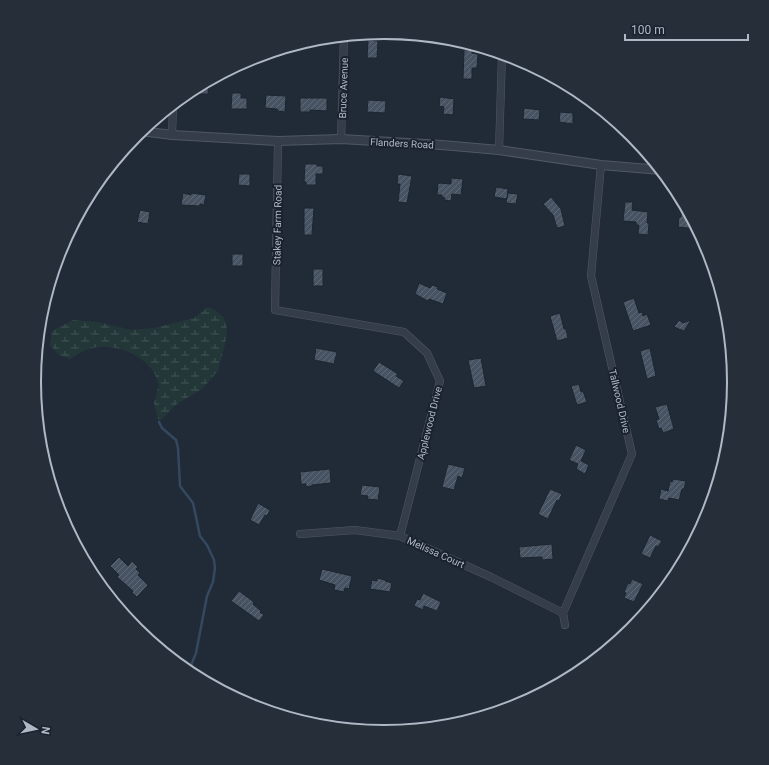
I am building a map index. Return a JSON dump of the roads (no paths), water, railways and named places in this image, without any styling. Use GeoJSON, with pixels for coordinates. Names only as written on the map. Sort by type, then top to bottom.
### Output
{"type":"FeatureCollection","features":[{"type":"Feature","properties":{"kind":"street","name":"Bruce Avenue"},"geometry":{"type":"LineString","coordinates":[[341,139],[344,42]]}},
{"type":"Feature","properties":{"kind":"street"},"geometry":{"type":"LineString","coordinates":[[499,150],[502,60]]}},
{"type":"Feature","properties":{"kind":"street"},"geometry":{"type":"LineString","coordinates":[[172,135],[173,112]]}},
{"type":"Feature","properties":{"kind":"street","name":"Flanders Road"},"geometry":{"type":"LineString","coordinates":[[150,132],[172,135],[278,141],[341,139],[442,145],[499,150],[601,165],[654,169]]}},
{"type":"Feature","properties":{"kind":"street","name":"Stakey Farm Road"},"geometry":{"type":"LineString","coordinates":[[275,310],[278,141]]}},
{"type":"Feature","properties":{"kind":"street","name":"Tallwood Drive"},"geometry":{"type":"LineString","coordinates":[[563,613],[632,454],[591,276],[601,165]]}},
{"type":"Feature","properties":{"kind":"street","name":"Applewood Drive"},"geometry":{"type":"LineString","coordinates":[[275,310],[404,332],[428,353],[440,381],[400,536]]}},
{"type":"Feature","properties":{"kind":"street","name":"Melissa Court"},"geometry":{"type":"LineString","coordinates":[[300,534],[355,530],[400,536],[491,577],[563,613]]}},
{"type":"Feature","properties":{"kind":"street"},"geometry":{"type":"LineString","coordinates":[[563,613],[566,625]]}},
{"type":"Feature","properties":{"kind":"waterway"},"geometry":{"type":"LineString","coordinates":[[159,422],[162,428],[176,440],[178,448],[180,486],[193,503],[200,536],[207,545],[214,560],[215,568],[213,582],[207,596],[196,653],[191,666]]}}]}
